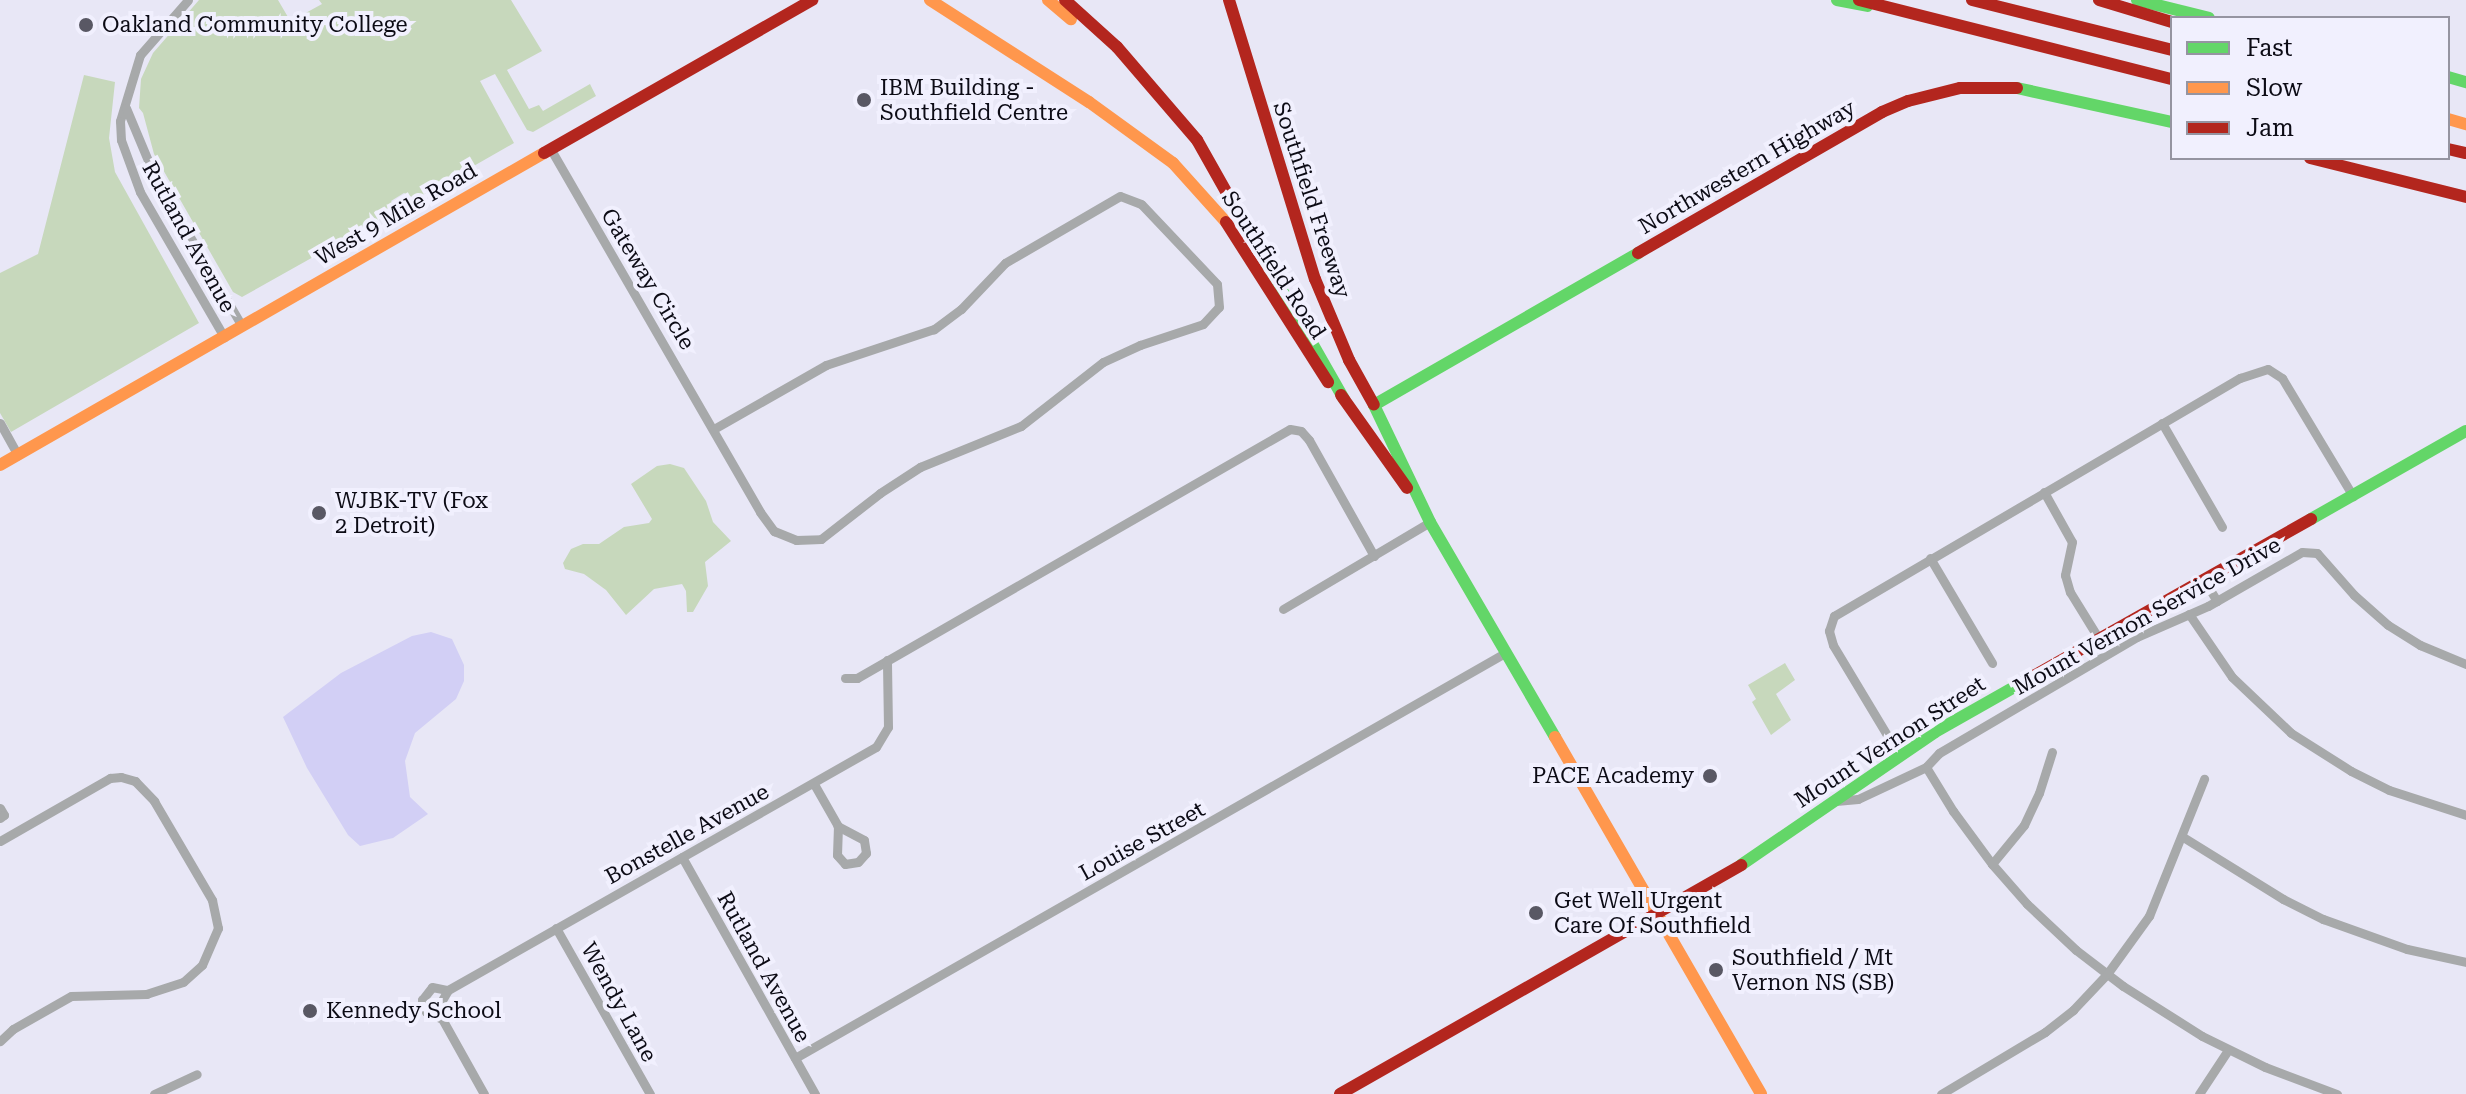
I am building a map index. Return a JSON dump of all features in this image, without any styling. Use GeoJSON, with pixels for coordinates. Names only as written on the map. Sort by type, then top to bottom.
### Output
{"type":"FeatureCollection","features":[{"type":"Feature","properties":{"kind":"main road","name":"West 9 Mile Road"},"geometry":{"type":"LineString","coordinates":[[0,465],[812,0]]}},
{"type":"Feature","properties":{"kind":"main road","name":"Southfield Road"},"geometry":{"type":"LineString","coordinates":[[930,0],[1100,110],[1182,171],[1226,222],[1316,368],[1344,399],[1427,518],[1761,1094]]}},
{"type":"Feature","properties":{"kind":"main road"},"geometry":{"type":"LineString","coordinates":[[1048,0],[1133,65]]}},
{"type":"Feature","properties":{"kind":"main road"},"geometry":{"type":"LineString","coordinates":[[1065,0],[1133,65],[1179,115],[1208,156],[1344,399]]}},
{"type":"Feature","properties":{"kind":"main road","name":"Southfield Freeway"},"geometry":{"type":"LineString","coordinates":[[1229,0],[1315,279],[1349,360],[1374,405]]}},
{"type":"Feature","properties":{"kind":"main road"},"geometry":{"type":"LineString","coordinates":[[1837,0],[1954,25]]}},
{"type":"Feature","properties":{"kind":"main road"},"geometry":{"type":"LineString","coordinates":[[1859,0],[2170,79]]}},
{"type":"Feature","properties":{"kind":"main road"},"geometry":{"type":"LineString","coordinates":[[1972,0],[2170,50]]}},
{"type":"Feature","properties":{"kind":"main road"},"geometry":{"type":"LineString","coordinates":[[2099,0],[2170,21]]}},
{"type":"Feature","properties":{"kind":"main road"},"geometry":{"type":"LineString","coordinates":[[2137,0],[2201,16]]}},
{"type":"Feature","properties":{"kind":"main road","name":"Northwestern Highway"},"geometry":{"type":"LineString","coordinates":[[1374,405],[1882,112],[1908,101],[1960,88],[2027,88],[2170,122]]}},
{"type":"Feature","properties":{"kind":"main road"},"geometry":{"type":"LineString","coordinates":[[2318,160],[2466,197]]}},
{"type":"Feature","properties":{"kind":"main road","name":"Southfield Road"},"geometry":{"type":"LineString","coordinates":[[1374,405],[1427,518]]}},
{"type":"Feature","properties":{"kind":"main road","name":"Mount Vernon Street"},"geometry":{"type":"LineString","coordinates":[[1340,1094],[1729,874],[1899,755],[2203,578],[2466,431]]}},
{"type":"Feature","properties":{"kind":"street","name":"Rutland Avenue"},"geometry":{"type":"LineString","coordinates":[[188,0],[140,55],[120,121],[121,140],[140,192],[224,337]]}},
{"type":"Feature","properties":{"kind":"street","name":"Rutland Avenue"},"geometry":{"type":"LineString","coordinates":[[126,108],[159,183],[242,326]]}},
{"type":"Feature","properties":{"kind":"street","name":"Gateway Circle"},"geometry":{"type":"LineString","coordinates":[[550,148],[769,526],[788,538],[816,541],[835,531],[903,477],[1021,426],[1103,362],[1140,345],[1203,324],[1219,307],[1217,284],[1141,204],[1120,196],[1005,263],[961,309],[934,329],[826,365],[714,429]]}},
{"type":"Feature","properties":{"kind":"street"},"geometry":{"type":"LineString","coordinates":[[140,192],[159,183]]}},
{"type":"Feature","properties":{"kind":"street"},"geometry":{"type":"LineString","coordinates":[[163,231],[181,221]]}},
{"type":"Feature","properties":{"kind":"street"},"geometry":{"type":"LineString","coordinates":[[1899,755],[1833,645],[1830,623],[1840,610],[2162,423],[2248,374],[2262,369],[2274,371],[2289,387],[2353,496]]}},
{"type":"Feature","properties":{"kind":"street"},"geometry":{"type":"LineString","coordinates":[[0,423],[18,455]]}},
{"type":"Feature","properties":{"kind":"street"},"geometry":{"type":"LineString","coordinates":[[2162,423],[2222,527]]}},
{"type":"Feature","properties":{"kind":"street"},"geometry":{"type":"LineString","coordinates":[[845,678],[857,678],[1282,432],[1301,431],[1374,556]]}},
{"type":"Feature","properties":{"kind":"street"},"geometry":{"type":"LineString","coordinates":[[2044,492],[2072,542],[2065,575],[2070,592],[2099,639]]}},
{"type":"Feature","properties":{"kind":"street"},"geometry":{"type":"LineString","coordinates":[[1283,609],[1374,556],[1427,518]]}},
{"type":"Feature","properties":{"kind":"street","name":"Mount Vernon Service Drive"},"geometry":{"type":"LineString","coordinates":[[1831,802],[1858,799],[1926,767],[1939,753],[2137,637],[2217,601],[2302,552],[2312,551],[2378,618],[2420,645],[2466,664]]}},
{"type":"Feature","properties":{"kind":"street"},"geometry":{"type":"LineString","coordinates":[[1930,558],[1992,663]]}},
{"type":"Feature","properties":{"kind":"street"},"geometry":{"type":"LineString","coordinates":[[2203,578],[2217,601]]}},
{"type":"Feature","properties":{"kind":"street"},"geometry":{"type":"LineString","coordinates":[[2189,614],[2232,677],[2291,733],[2351,771],[2389,790],[2466,815]]}},
{"type":"Feature","properties":{"kind":"street","name":"Louise Street"},"geometry":{"type":"LineString","coordinates":[[795,1058],[1505,653]]}},
{"type":"Feature","properties":{"kind":"street","name":"Bonstelle Avenue"},"geometry":{"type":"LineString","coordinates":[[442,1019],[441,1002],[448,990],[868,753],[882,741],[888,727],[887,660]]}},
{"type":"Feature","properties":{"kind":"street"},"geometry":{"type":"LineString","coordinates":[[1992,864],[2024,825],[2045,780],[2052,752]]}},
{"type":"Feature","properties":{"kind":"street"},"geometry":{"type":"LineString","coordinates":[[1926,767],[1992,864],[2052,929],[2107,974],[2147,1003],[2228,1050],[2337,1094]]}},
{"type":"Feature","properties":{"kind":"street"},"geometry":{"type":"LineString","coordinates":[[0,841],[110,778],[135,781],[154,801],[212,900],[218,928],[213,947],[202,965],[183,982],[147,994],[71,996],[21,1024],[0,1041]]}},
{"type":"Feature","properties":{"kind":"street"},"geometry":{"type":"LineString","coordinates":[[1941,1094],[2045,1032],[2079,1004],[2107,974],[2149,916],[2204,779]]}},
{"type":"Feature","properties":{"kind":"street"},"geometry":{"type":"LineString","coordinates":[[814,784],[838,826]]}},
{"type":"Feature","properties":{"kind":"street"},"geometry":{"type":"LineString","coordinates":[[0,808],[4,815],[0,818]]}},
{"type":"Feature","properties":{"kind":"street"},"geometry":{"type":"LineString","coordinates":[[2183,837],[2283,899],[2323,919],[2407,949],[2466,962]]}},
{"type":"Feature","properties":{"kind":"street","name":"Rutland Avenue"},"geometry":{"type":"LineString","coordinates":[[682,857],[815,1094]]}},
{"type":"Feature","properties":{"kind":"street","name":"Wendy Lane"},"geometry":{"type":"LineString","coordinates":[[556,928],[650,1094]]}},
{"type":"Feature","properties":{"kind":"street"},"geometry":{"type":"LineString","coordinates":[[448,990],[432,987],[422,1000],[426,1012],[442,1019],[484,1094]]}},
{"type":"Feature","properties":{"kind":"street"},"geometry":{"type":"LineString","coordinates":[[2199,1094],[2228,1050]]}},
{"type":"Feature","properties":{"kind":"street"},"geometry":{"type":"LineString","coordinates":[[154,1094],[197,1074]]}},
{"type":"Feature","properties":{"kind":"green space"},"geometry":{"type":"Polygon","coordinates":[[[199,0],[278,0],[295,29],[302,15],[322,4],[319,0],[511,0],[542,51],[507,70],[529,109],[539,105],[543,111],[590,84],[596,96],[533,132],[527,130],[495,74],[480,81],[514,143],[416,199],[404,193],[391,201],[397,210],[242,297],[233,292],[154,154],[139,108],[141,79],[153,53],[199,0]]]}},
{"type":"Feature","properties":{"kind":"green space"},"geometry":{"type":"Polygon","coordinates":[[[84,75],[115,82],[109,138],[115,172],[199,323],[11,432],[0,413],[0,273],[38,254],[84,75]]]}},
{"type":"Feature","properties":{"kind":"green space"},"geometry":{"type":"Polygon","coordinates":[[[670,464],[684,468],[706,501],[713,522],[731,541],[705,562],[708,586],[693,612],[687,612],[686,591],[682,584],[654,589],[626,615],[606,590],[584,574],[565,569],[563,563],[571,549],[583,544],[599,544],[624,527],[649,523],[652,519],[631,484],[657,466],[670,464]]]}},
{"type":"Feature","properties":{"kind":"green space"},"geometry":{"type":"Polygon","coordinates":[[[1785,663],[1795,680],[1776,694],[1791,720],[1771,735],[1752,702],[1756,699],[1748,685],[1785,663]]]}},
{"type":"Feature","properties":{"kind":"water"},"geometry":{"type":"Polygon","coordinates":[[[431,632],[452,639],[464,665],[464,681],[456,699],[415,733],[405,761],[410,797],[428,814],[393,838],[360,846],[348,835],[307,768],[283,717],[341,673],[412,636],[431,632]]]}},
{"type":"Feature","properties":{"kind":"traffic: fast"},"geometry":{"type":"LineString","coordinates":[[1837,0],[1867,6]]}},
{"type":"Feature","properties":{"kind":"traffic: fast"},"geometry":{"type":"LineString","coordinates":[[2137,0],[2201,16]]}},
{"type":"Feature","properties":{"kind":"traffic: fast"},"geometry":{"type":"LineString","coordinates":[[2450,78],[2466,82]]}},
{"type":"Feature","properties":{"kind":"traffic: fast"},"geometry":{"type":"LineString","coordinates":[[2017,88],[2170,122]]}},
{"type":"Feature","properties":{"kind":"traffic: fast"},"geometry":{"type":"LineString","coordinates":[[1259,250],[1344,399]]}},
{"type":"Feature","properties":{"kind":"traffic: fast"},"geometry":{"type":"LineString","coordinates":[[1555,737],[1430,522],[1374,405],[1638,253]]}},
{"type":"Feature","properties":{"kind":"traffic: fast"},"geometry":{"type":"LineString","coordinates":[[2311,519],[2466,431]]}},
{"type":"Feature","properties":{"kind":"traffic: fast"},"geometry":{"type":"LineString","coordinates":[[1741,865],[1935,732],[2030,678]]}},
{"type":"Feature","properties":{"kind":"traffic: slow"},"geometry":{"type":"LineString","coordinates":[[930,0],[1089,102],[1173,163],[1226,222]]}},
{"type":"Feature","properties":{"kind":"traffic: slow"},"geometry":{"type":"LineString","coordinates":[[1048,0],[1071,19]]}},
{"type":"Feature","properties":{"kind":"traffic: slow"},"geometry":{"type":"LineString","coordinates":[[2450,120],[2466,124]]}},
{"type":"Feature","properties":{"kind":"traffic: slow"},"geometry":{"type":"LineString","coordinates":[[0,465],[544,153]]}},
{"type":"Feature","properties":{"kind":"traffic: slow"},"geometry":{"type":"LineString","coordinates":[[1555,737],[1761,1094]]}},
{"type":"Feature","properties":{"kind":"traffic: jam"},"geometry":{"type":"LineString","coordinates":[[544,153],[812,0]]}},
{"type":"Feature","properties":{"kind":"traffic: jam"},"geometry":{"type":"LineString","coordinates":[[1065,0],[1117,47],[1197,140],[1259,250]]}},
{"type":"Feature","properties":{"kind":"traffic: jam"},"geometry":{"type":"LineString","coordinates":[[1229,0],[1315,279],[1349,360],[1374,405]]}},
{"type":"Feature","properties":{"kind":"traffic: jam"},"geometry":{"type":"LineString","coordinates":[[1859,0],[2170,78]]}},
{"type":"Feature","properties":{"kind":"traffic: jam"},"geometry":{"type":"LineString","coordinates":[[1972,0],[2170,50]]}},
{"type":"Feature","properties":{"kind":"traffic: jam"},"geometry":{"type":"LineString","coordinates":[[2099,0],[2170,21]]}},
{"type":"Feature","properties":{"kind":"traffic: jam"},"geometry":{"type":"LineString","coordinates":[[1638,253],[1882,112],[1908,101],[1960,88],[2017,88]]}},
{"type":"Feature","properties":{"kind":"traffic: jam"},"geometry":{"type":"LineString","coordinates":[[2450,149],[2466,153]]}},
{"type":"Feature","properties":{"kind":"traffic: jam"},"geometry":{"type":"LineString","coordinates":[[2318,160],[2466,197]]}},
{"type":"Feature","properties":{"kind":"traffic: jam"},"geometry":{"type":"LineString","coordinates":[[1226,222],[1328,382]]}},
{"type":"Feature","properties":{"kind":"traffic: jam"},"geometry":{"type":"LineString","coordinates":[[1341,395],[1407,488]]}},
{"type":"Feature","properties":{"kind":"traffic: jam"},"geometry":{"type":"LineString","coordinates":[[2030,678],[2311,519]]}},
{"type":"Feature","properties":{"kind":"traffic: jam"},"geometry":{"type":"LineString","coordinates":[[1340,1094],[1741,865]]}},
{"type":"Feature","properties":{"kind":"place","name":"Oakland Community College"},"geometry":{"type":"Point","coordinates":[86,25]}},
{"type":"Feature","properties":{"kind":"place","name":"IBM Building - Southfield Centre"},"geometry":{"type":"Point","coordinates":[864,100]}},
{"type":"Feature","properties":{"kind":"place","name":"WJBK-TV (Fox 2 Detroit)"},"geometry":{"type":"Point","coordinates":[319,513]}},
{"type":"Feature","properties":{"kind":"place","name":"PACE Academy"},"geometry":{"type":"Point","coordinates":[1710,776]}},
{"type":"Feature","properties":{"kind":"place","name":"Get Well Urgent Care Of Southfield"},"geometry":{"type":"Point","coordinates":[1536,913]}},
{"type":"Feature","properties":{"kind":"place","name":"Southfield / Mt Vernon NS (SB)"},"geometry":{"type":"Point","coordinates":[1716,970]}},
{"type":"Feature","properties":{"kind":"place","name":"Kennedy School"},"geometry":{"type":"Point","coordinates":[310,1011]}}]}
